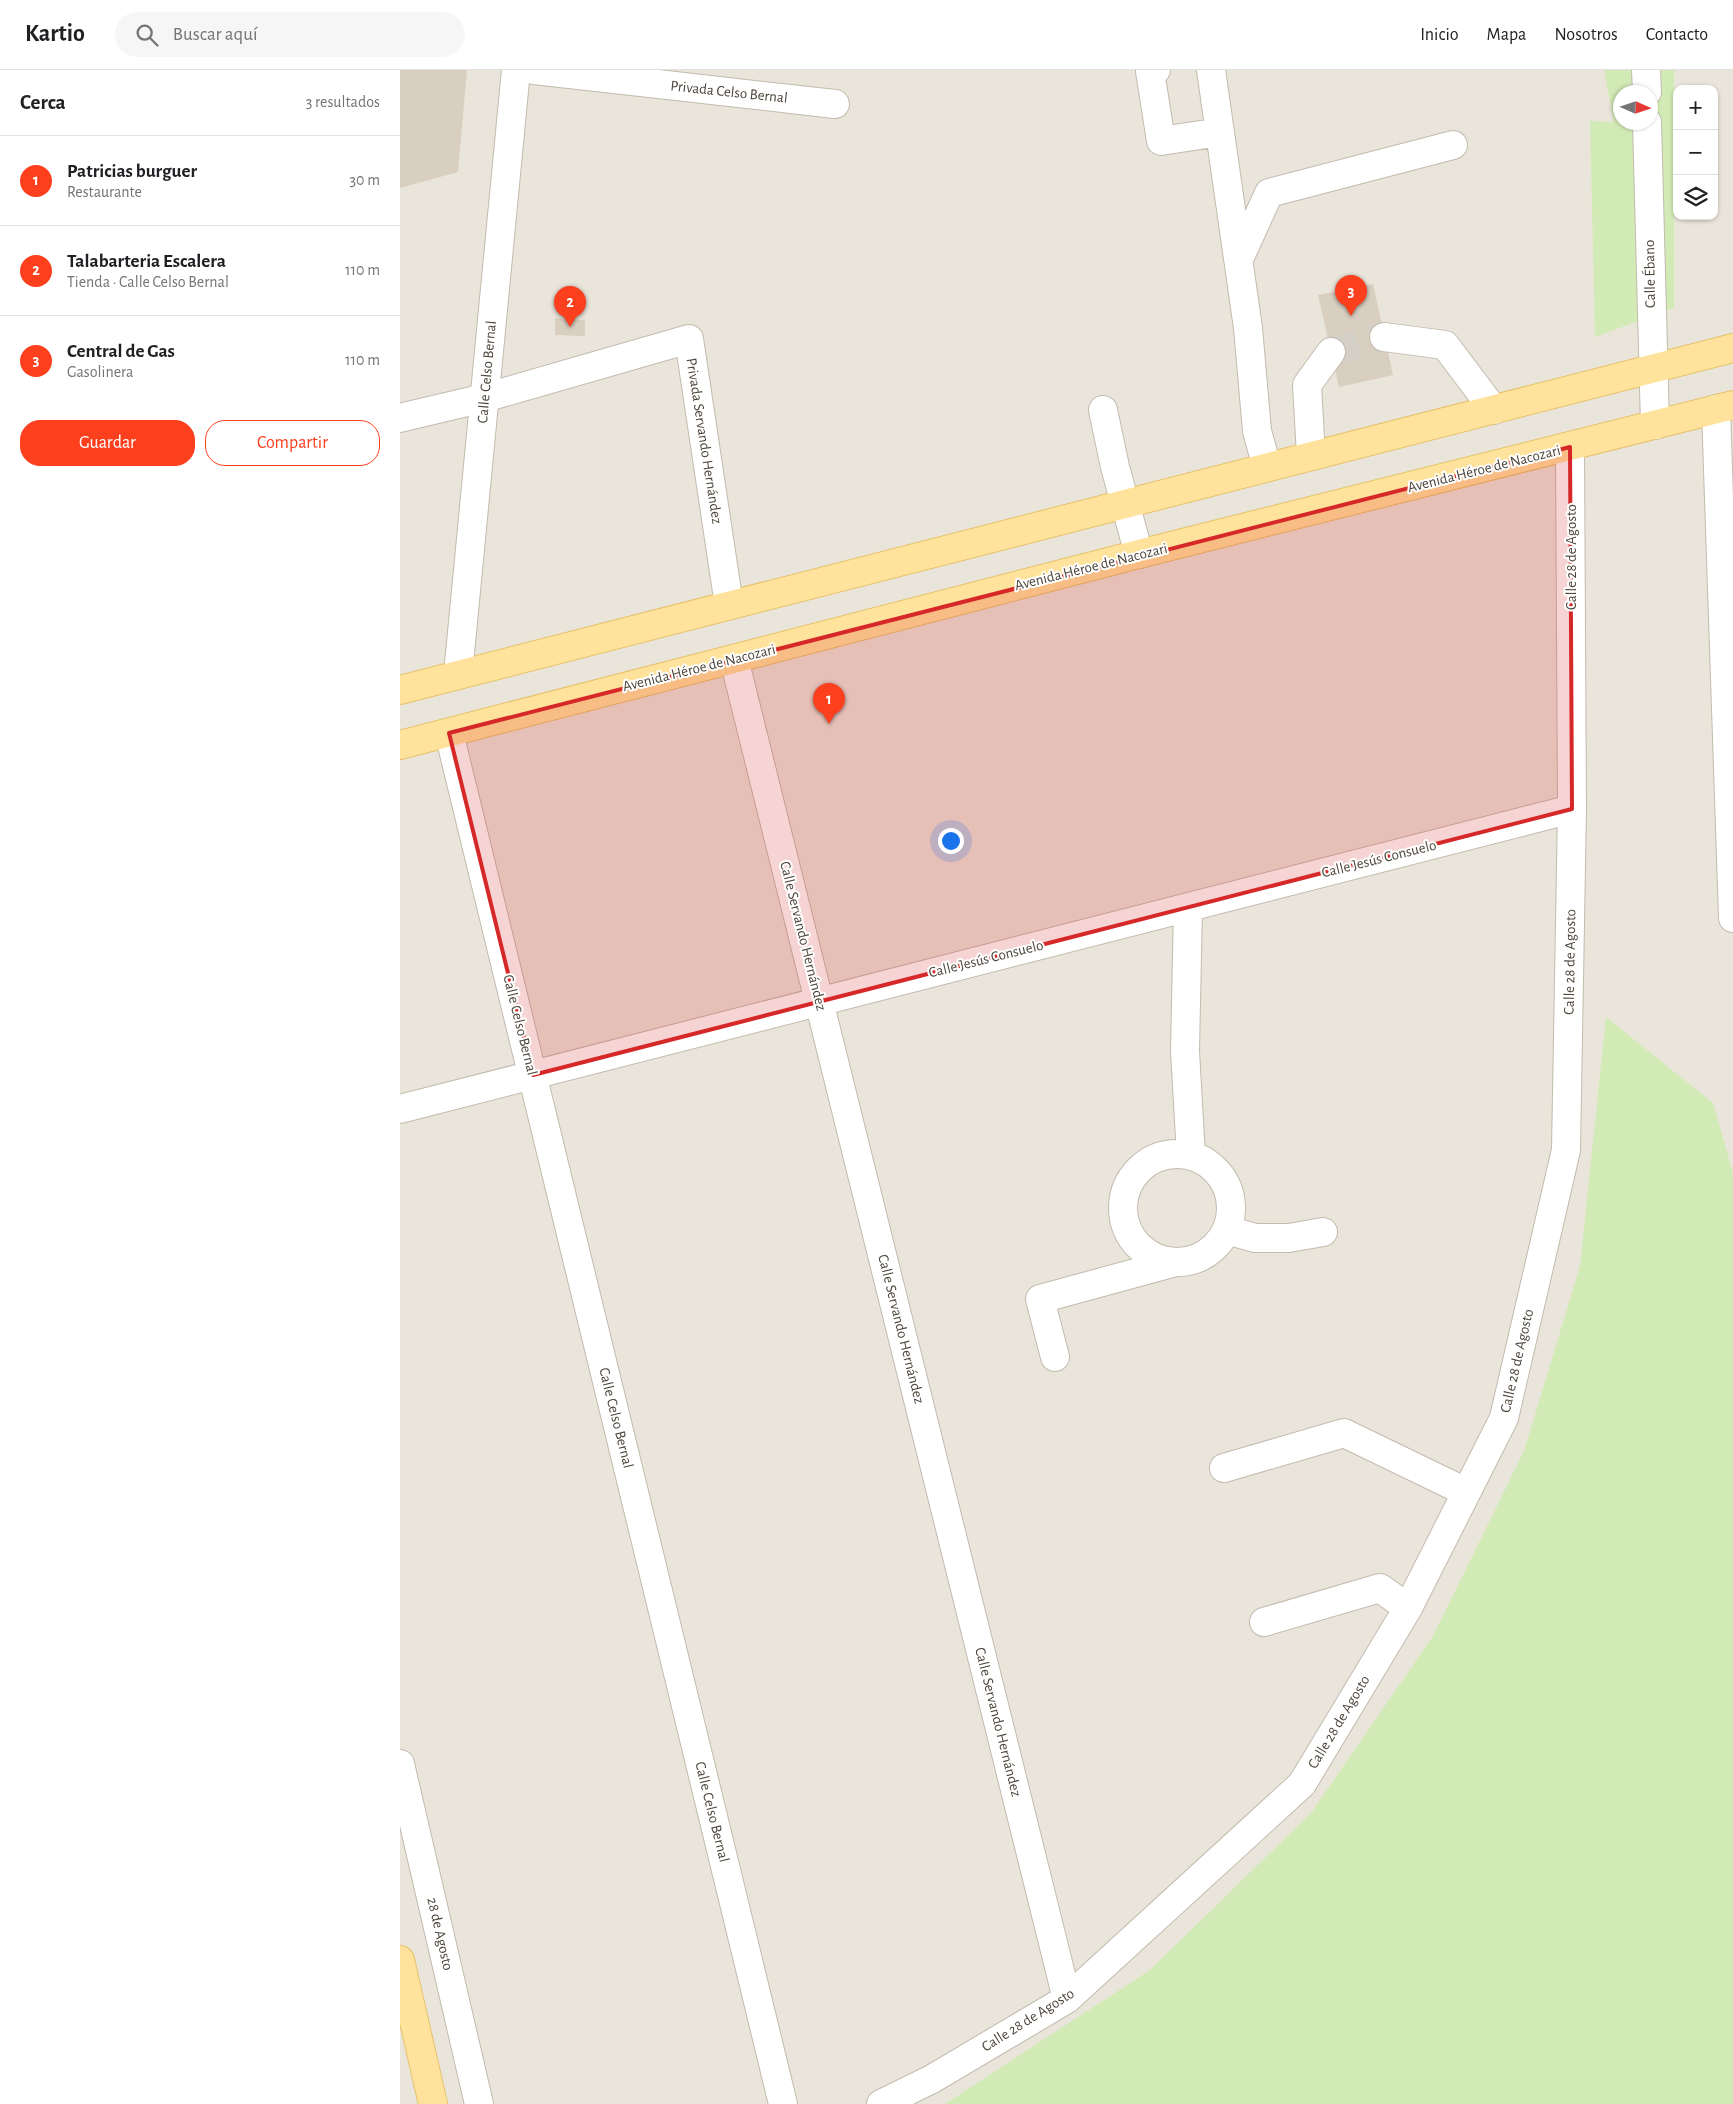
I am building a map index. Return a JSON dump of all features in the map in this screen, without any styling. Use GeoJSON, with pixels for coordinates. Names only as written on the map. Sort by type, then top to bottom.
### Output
{"type":"FeatureCollection","features":[{"type":"Feature","properties":{"kind":"main road"},"geometry":{"type":"LineString","coordinates":[[400,690],[1733,348]]}},
{"type":"Feature","properties":{"kind":"main road","name":"Avenida Héroe de Nacozari"},"geometry":{"type":"LineString","coordinates":[[400,746],[1139,554],[1725,407]]}},
{"type":"Feature","properties":{"kind":"main road"},"geometry":{"type":"LineString","coordinates":[[400,1960],[433,2104]]}},
{"type":"Feature","properties":{"kind":"street","name":"Calle Celso Bernal"},"geometry":{"type":"LineString","coordinates":[[458,674],[516,70]]}},
{"type":"Feature","properties":{"kind":"street","name":"Privada Celso Bernal"},"geometry":{"type":"LineString","coordinates":[[534,70],[835,104]]}},
{"type":"Feature","properties":{"kind":"street"},"geometry":{"type":"LineString","coordinates":[[1156,70],[1150,70],[1161,141],[1220,132]]}},
{"type":"Feature","properties":{"kind":"street"},"geometry":{"type":"LineString","coordinates":[[1211,70],[1248,328],[1257,431],[1267,468]]}},
{"type":"Feature","properties":{"kind":"street"},"geometry":{"type":"LineString","coordinates":[[1646,70],[1647,85]]}},
{"type":"Feature","properties":{"kind":"street","name":"Calle Ébano"},"geometry":{"type":"LineString","coordinates":[[1647,130],[1652,369],[1655,425]]}},
{"type":"Feature","properties":{"kind":"street"},"geometry":{"type":"LineString","coordinates":[[1238,258],[1269,193],[1453,145]]}},
{"type":"Feature","properties":{"kind":"street"},"geometry":{"type":"LineString","coordinates":[[1384,336],[1445,344],[1494,410]]}},
{"type":"Feature","properties":{"kind":"street","name":"Privada Servando Hernández"},"geometry":{"type":"LineString","coordinates":[[484,398],[688,339],[729,605]]}},
{"type":"Feature","properties":{"kind":"street"},"geometry":{"type":"LineString","coordinates":[[1311,456],[1307,385],[1331,352]]}},
{"type":"Feature","properties":{"kind":"street"},"geometry":{"type":"LineString","coordinates":[[400,418],[484,398]]}},
{"type":"Feature","properties":{"kind":"street"},"geometry":{"type":"LineString","coordinates":[[1725,407],[1733,918]]}},
{"type":"Feature","properties":{"kind":"street"},"geometry":{"type":"LineString","coordinates":[[1103,410],[1115,467],[1139,554]]}},
{"type":"Feature","properties":{"kind":"street","name":"Calle 28 de Agosto"},"geometry":{"type":"LineString","coordinates":[[881,2104],[932,2079],[1067,1999],[1302,1784],[1408,1608],[1504,1418],[1566,1150],[1572,809],[1570,447]]}},
{"type":"Feature","properties":{"kind":"street","name":"Calle Servando Hernández"},"geometry":{"type":"LineString","coordinates":[[734,659],[1067,1999]]}},
{"type":"Feature","properties":{"kind":"street","name":"Calle Celso Bernal"},"geometry":{"type":"LineString","coordinates":[[450,732],[783,2104]]}},
{"type":"Feature","properties":{"kind":"street","name":"Calle Jesús Consuelo"},"geometry":{"type":"LineString","coordinates":[[400,1109],[1572,809]]}},
{"type":"Feature","properties":{"kind":"street"},"geometry":{"type":"LineString","coordinates":[[1188,908],[1185,1051],[1192,1156]]}},
{"type":"Feature","properties":{"kind":"street"},"geometry":{"type":"LineString","coordinates":[[1055,1357],[1040,1299],[1172,1263],[1188,1262],[1204,1256],[1218,1245],[1227,1230],[1231,1214],[1230,1197],[1224,1181],[1213,1168],[1199,1158],[1183,1154],[1163,1155],[1146,1164],[1132,1177],[1124,1194],[1123,1213],[1127,1231],[1138,1247],[1153,1258],[1172,1263]]}},
{"type":"Feature","properties":{"kind":"street"},"geometry":{"type":"LineString","coordinates":[[1227,1230],[1255,1238],[1289,1238],[1324,1232]]}},
{"type":"Feature","properties":{"kind":"street"},"geometry":{"type":"LineString","coordinates":[[1224,1468],[1344,1433],[1466,1492]]}},
{"type":"Feature","properties":{"kind":"street"},"geometry":{"type":"LineString","coordinates":[[1264,1622],[1380,1588],[1408,1608]]}},
{"type":"Feature","properties":{"kind":"street","name":"28 de Agosto"},"geometry":{"type":"LineString","coordinates":[[400,1764],[480,2104]]}},
{"type":"Feature","properties":{"kind":"highlighted area"},"geometry":{"type":"Polygon","coordinates":[[[1570,447],[1572,809],[533,1075],[449,733],[1570,447]]]}},
{"type":"Feature","properties":{"kind":"shaded area"},"geometry":{"type":"Polygon","coordinates":[[[400,70],[1733,70],[1733,2104],[400,2104],[400,70]]]}},
{"type":"Feature","properties":{"kind":"green space"},"geometry":{"type":"Polygon","coordinates":[[[1604,70],[1674,70],[1674,308],[1595,337],[1590,121],[1613,122],[1613,130],[1658,130],[1658,85],[1613,85],[1613,117],[1604,70]]]}},
{"type":"Feature","properties":{"kind":"green space"},"geometry":{"type":"Polygon","coordinates":[[[1606,1017],[1713,1103],[1733,1173],[1733,2104],[945,2104],[1150,1970],[1311,1813],[1433,1636],[1524,1451],[1580,1266],[1606,1017]]]}},
{"type":"Feature","properties":{"kind":"building"},"geometry":{"type":"Polygon","coordinates":[[[400,70],[467,70],[458,172],[400,188],[400,70]]]}},
{"type":"Feature","properties":{"kind":"building"},"geometry":{"type":"Polygon","coordinates":[[[1373,284],[1393,375],[1339,387],[1318,295],[1373,284]]]}},
{"type":"Feature","properties":{"kind":"building"},"geometry":{"type":"Polygon","coordinates":[[[555,318],[585,320],[585,336],[555,335],[555,318]]]}},
{"type":"Feature","properties":{"kind":"tunnel"},"geometry":{"type":"LineString","coordinates":[[1331,352],[1384,337]]}},
{"type":"Feature","properties":{"kind":"place","name":"Central de Gas"},"geometry":{"type":"Point","coordinates":[1351,316]}},
{"type":"Feature","properties":{"kind":"place","name":"Talabarteria Escalera"},"geometry":{"type":"Point","coordinates":[570,327]}},
{"type":"Feature","properties":{"kind":"place","name":"Patricias burguer"},"geometry":{"type":"Point","coordinates":[829,724]}}]}
